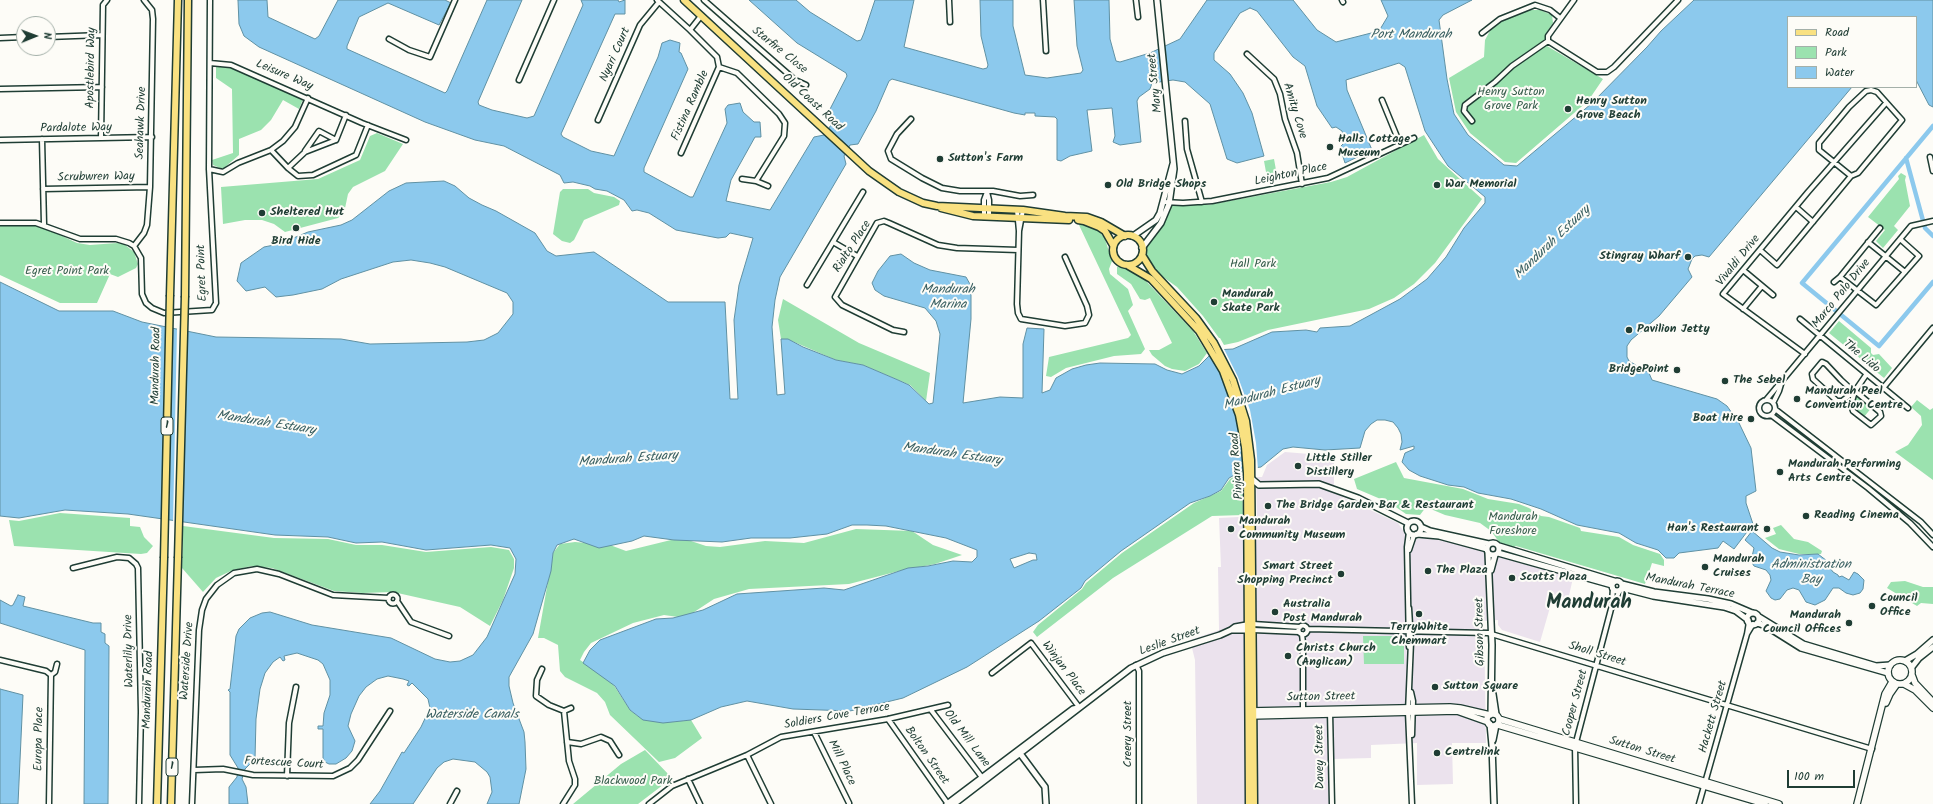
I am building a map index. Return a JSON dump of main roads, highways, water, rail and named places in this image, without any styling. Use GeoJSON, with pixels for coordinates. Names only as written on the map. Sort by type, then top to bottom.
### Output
{"type":"FeatureCollection","features":[{"type":"Feature","properties":{"kind":"main road","name":"Mandurah Road"},"geometry":{"type":"LineString","coordinates":[[157,804],[178,0]]}},
{"type":"Feature","properties":{"kind":"main road","name":"Mandurah Road"},"geometry":{"type":"LineString","coordinates":[[171,804],[185,296],[188,0]]}},
{"type":"Feature","properties":{"kind":"main road","name":"Old Coast Road"},"geometry":{"type":"LineString","coordinates":[[684,0],[869,171],[895,189],[923,202],[937,206],[1020,210],[1065,216],[1087,217],[1101,222],[1125,236]]}},
{"type":"Feature","properties":{"kind":"main road","name":"Old Coast Road"},"geometry":{"type":"LineString","coordinates":[[937,206],[946,211],[987,217],[1084,221],[1099,226],[1105,231],[1113,245]]}},
{"type":"Feature","properties":{"kind":"main road"},"geometry":{"type":"LineString","coordinates":[[1125,236],[1133,236],[1138,240],[1142,252],[1136,262],[1127,265],[1116,260],[1113,254],[1113,245],[1119,238],[1125,236]]}},
{"type":"Feature","properties":{"kind":"main road","name":"Pinjarra Road"},"geometry":{"type":"LineString","coordinates":[[1142,252],[1152,271],[1196,318],[1233,380],[1242,407],[1250,445],[1250,627],[1254,804]]}},
{"type":"Feature","properties":{"kind":"main road","name":"Pinjarra Road"},"geometry":{"type":"LineString","coordinates":[[1127,265],[1151,279],[1211,344]]}},
{"type":"Feature","properties":{"kind":"main road"},"geometry":{"type":"LineString","coordinates":[[1933,702],[1915,683],[1912,675],[1912,668],[1905,661],[1899,660],[1890,665],[1888,673],[1895,683],[1904,684],[1914,690],[1933,708]]}},
{"type":"Feature","properties":{"kind":"main road"},"geometry":{"type":"LineString","coordinates":[[1904,684],[1911,679],[1912,675]]}},
{"type":"Feature","properties":{"kind":"main road"},"geometry":{"type":"LineString","coordinates":[[1857,804],[1881,715],[1895,683]]}},
{"type":"Feature","properties":{"kind":"main road","name":"Sutton Street"},"geometry":{"type":"LineString","coordinates":[[1251,713],[1460,708],[1765,804]]}},
{"type":"Feature","properties":{"kind":"main road","name":"Sutton Street"},"geometry":{"type":"LineString","coordinates":[[1411,710],[1457,711],[1489,723],[1495,719]]}},
{"type":"Feature","properties":{"kind":"main road","name":"Pinjarra Road"},"geometry":{"type":"LineString","coordinates":[[1248,804],[1251,713]]}},
{"type":"Feature","properties":{"kind":"main road"},"geometry":{"type":"LineString","coordinates":[[1489,723],[1495,719]]}},
{"type":"Feature","properties":{"kind":"main road","name":"Sutton Street"},"geometry":{"type":"LineString","coordinates":[[1705,784],[1779,804]]}},
{"type":"Feature","properties":{"kind":"water"},"geometry":{"type":"Polygon","coordinates":[[[238,0],[267,0],[268,17],[315,39],[319,36],[338,0],[445,0],[451,3],[439,25],[388,3],[359,17],[347,49],[445,93],[487,0],[522,0],[478,102],[479,105],[492,110],[527,118],[534,116],[583,5],[581,0],[618,0],[619,2],[625,0],[625,14],[615,14],[561,134],[563,137],[591,151],[614,156],[658,57],[662,43],[670,40],[680,43],[679,52],[681,53],[688,69],[644,168],[644,172],[690,197],[693,197],[727,123],[725,109],[728,105],[740,103],[743,112],[754,122],[760,122],[761,137],[755,137],[731,180],[726,201],[770,210],[814,137],[824,135],[831,125],[828,113],[847,76],[846,73],[797,43],[749,0],[796,0],[810,12],[857,41],[861,40],[875,0],[914,0],[904,47],[983,69],[987,68],[988,65],[981,36],[980,0],[1013,0],[1013,26],[1025,75],[1047,78],[1081,73],[1083,70],[1077,46],[1074,0],[1109,0],[1110,39],[1116,61],[1120,62],[1150,53],[1180,39],[1207,0],[1293,0],[1317,30],[1336,42],[1379,31],[1388,16],[1381,0],[1472,0],[1443,15],[1439,20],[1447,79],[1454,114],[1468,135],[1504,165],[1517,166],[1591,104],[1661,31],[1694,0],[1933,0],[1933,107],[1929,105],[1917,82],[1917,16],[1787,16],[1787,88],[1851,88],[1709,257],[1702,255],[1695,256],[1692,259],[1688,269],[1692,277],[1659,316],[1631,340],[1627,346],[1627,357],[1629,361],[1649,373],[1652,380],[1717,399],[1727,406],[1739,423],[1751,448],[1756,491],[1746,496],[1746,503],[1753,524],[1734,549],[1723,541],[1718,548],[1679,553],[1674,558],[1666,558],[1658,550],[1636,543],[1619,533],[1577,525],[1541,509],[1511,499],[1478,493],[1464,487],[1448,485],[1420,476],[1409,470],[1402,462],[1405,453],[1414,449],[1414,446],[1400,450],[1402,442],[1401,434],[1398,428],[1393,422],[1377,420],[1365,431],[1360,448],[1325,450],[1293,447],[1283,449],[1261,467],[1246,469],[1229,478],[1221,490],[1210,496],[1190,503],[1121,551],[1085,581],[1081,588],[1039,621],[967,667],[903,698],[850,711],[793,709],[747,701],[721,707],[691,720],[663,723],[643,720],[630,710],[615,686],[583,663],[590,650],[600,640],[656,619],[673,618],[703,610],[737,594],[824,588],[844,590],[908,568],[953,561],[972,562],[977,557],[977,550],[946,538],[886,526],[867,525],[852,525],[827,534],[790,538],[751,538],[722,542],[674,540],[644,536],[632,541],[599,548],[574,539],[557,545],[553,553],[551,571],[533,634],[509,677],[509,686],[513,703],[524,732],[525,742],[526,769],[519,804],[487,804],[492,792],[490,777],[487,772],[475,762],[453,759],[444,762],[437,768],[413,804],[370,804],[380,791],[402,752],[404,753],[421,727],[430,708],[428,699],[412,683],[409,686],[407,685],[409,681],[388,676],[377,679],[366,687],[359,696],[351,714],[348,726],[355,741],[352,751],[346,758],[336,764],[329,764],[325,762],[323,758],[323,729],[318,729],[318,726],[323,726],[324,713],[330,695],[330,680],[323,664],[318,660],[297,653],[284,656],[285,660],[283,661],[280,657],[273,662],[265,673],[260,689],[256,719],[255,759],[245,769],[242,779],[246,787],[248,804],[229,804],[229,787],[237,777],[238,768],[230,755],[230,692],[228,690],[230,689],[236,636],[239,629],[250,618],[262,613],[270,612],[312,625],[391,638],[435,659],[450,662],[460,661],[473,655],[487,637],[515,574],[516,559],[510,548],[491,545],[426,550],[382,542],[356,543],[328,537],[275,535],[128,514],[65,510],[19,518],[0,516],[0,282],[59,311],[113,311],[142,322],[216,337],[341,339],[370,344],[467,342],[484,340],[498,333],[513,314],[513,302],[507,293],[445,267],[430,263],[411,260],[393,262],[341,279],[322,289],[276,297],[265,287],[246,291],[237,281],[241,263],[264,247],[279,244],[308,232],[341,225],[352,220],[389,191],[406,183],[444,181],[455,186],[469,198],[535,233],[547,251],[556,256],[594,252],[668,302],[725,302],[730,399],[738,399],[734,320],[739,285],[753,238],[730,233],[726,237],[718,238],[676,230],[649,213],[637,210],[632,211],[624,200],[607,191],[573,182],[564,183],[560,175],[504,146],[475,140],[425,122],[259,47],[244,36],[239,24],[238,0]],[[1250,8],[1240,13],[1214,53],[1214,60],[1230,74],[1243,93],[1252,113],[1264,156],[1237,163],[1227,159],[1210,104],[1185,82],[1173,80],[1152,83],[1150,89],[1139,97],[1137,101],[1141,142],[1120,145],[1113,142],[1115,136],[1112,108],[1087,110],[1092,151],[1070,156],[1061,161],[1057,160],[1057,119],[1055,117],[1035,116],[1035,113],[1025,113],[1025,115],[1014,113],[892,79],[889,81],[876,111],[858,144],[850,145],[844,156],[846,164],[780,277],[775,300],[772,327],[777,395],[785,394],[781,339],[788,339],[803,347],[836,360],[863,365],[898,380],[909,385],[929,404],[933,403],[940,334],[936,321],[925,308],[884,296],[875,290],[872,283],[878,271],[890,256],[901,254],[914,263],[930,270],[966,277],[971,286],[971,319],[963,403],[1000,397],[1023,398],[1023,344],[1027,328],[1044,329],[1042,393],[1050,390],[1056,378],[1072,369],[1086,365],[1100,363],[1155,364],[1167,370],[1182,374],[1199,366],[1215,350],[1233,349],[1272,332],[1306,330],[1317,332],[1320,328],[1350,326],[1400,299],[1427,279],[1446,257],[1464,228],[1485,203],[1485,197],[1448,166],[1425,131],[1405,67],[1399,63],[1346,80],[1347,90],[1372,150],[1345,163],[1340,147],[1345,142],[1342,131],[1336,127],[1332,128],[1317,106],[1305,66],[1293,57],[1257,11],[1250,8]],[[1029,553],[1010,559],[1014,568],[1033,560],[1037,560],[1036,554],[1029,553]]]}},
{"type":"Feature","properties":{"kind":"water","name":"Administration Bay"},"geometry":{"type":"Polygon","coordinates":[[[1752,531],[1772,548],[1780,552],[1799,555],[1818,554],[1831,564],[1830,568],[1839,577],[1842,576],[1849,580],[1854,572],[1858,574],[1864,580],[1863,589],[1860,593],[1853,595],[1846,593],[1839,588],[1833,588],[1825,600],[1815,605],[1806,602],[1799,590],[1793,588],[1787,590],[1780,599],[1775,600],[1771,598],[1766,591],[1771,580],[1770,575],[1766,570],[1754,566],[1751,561],[1754,548],[1745,540],[1752,531]]]}},
{"type":"Feature","properties":{"kind":"water"},"geometry":{"type":"Polygon","coordinates":[[[18,595],[25,597],[23,606],[93,623],[101,623],[101,632],[105,634],[105,643],[109,646],[108,804],[84,804],[85,650],[0,623],[0,600],[11,606],[18,595]]]}},
{"type":"Feature","properties":{"kind":"water"},"geometry":{"type":"Polygon","coordinates":[[[0,689],[23,695],[18,804],[0,804],[0,689]]]}},
{"type":"Feature","properties":{"kind":"waterway"},"geometry":{"type":"LineString","coordinates":[[1933,126],[1802,283],[1879,346],[1933,282]]}},
{"type":"Feature","properties":{"kind":"waterway"},"geometry":{"type":"LineString","coordinates":[[1906,158],[1925,228],[1933,236]]}},
{"type":"Feature","properties":{"kind":"place","name":"Henry Sutton Grove Beach"},"geometry":{"type":"Point","coordinates":[1568,109]}},
{"type":"Feature","properties":{"kind":"place","name":"Halls Cottage Museum"},"geometry":{"type":"Point","coordinates":[1330,147]}},
{"type":"Feature","properties":{"kind":"place","name":"Sutton's Farm"},"geometry":{"type":"Point","coordinates":[940,159]}},
{"type":"Feature","properties":{"kind":"place","name":"Old Bridge Shops"},"geometry":{"type":"Point","coordinates":[1108,185]}},
{"type":"Feature","properties":{"kind":"place","name":"War Memorial"},"geometry":{"type":"Point","coordinates":[1437,185]}},
{"type":"Feature","properties":{"kind":"place","name":"Sheltered Hut"},"geometry":{"type":"Point","coordinates":[262,213]}},
{"type":"Feature","properties":{"kind":"place","name":"Bird Hide"},"geometry":{"type":"Point","coordinates":[296,228]}},
{"type":"Feature","properties":{"kind":"place","name":"Stingray Wharf"},"geometry":{"type":"Point","coordinates":[1688,257]}},
{"type":"Feature","properties":{"kind":"place","name":"Mandurah Skate Park"},"geometry":{"type":"Point","coordinates":[1214,302]}},
{"type":"Feature","properties":{"kind":"place","name":"Pavilion Jetty"},"geometry":{"type":"Point","coordinates":[1629,330]}},
{"type":"Feature","properties":{"kind":"place","name":"BridgePoint"},"geometry":{"type":"Point","coordinates":[1677,370]}},
{"type":"Feature","properties":{"kind":"place","name":"The Sebel"},"geometry":{"type":"Point","coordinates":[1725,381]}},
{"type":"Feature","properties":{"kind":"place","name":"Mandurah Peel Convention Centre"},"geometry":{"type":"Point","coordinates":[1797,399]}},
{"type":"Feature","properties":{"kind":"place","name":"Boat Hire"},"geometry":{"type":"Point","coordinates":[1751,419]}},
{"type":"Feature","properties":{"kind":"place","name":"Little Stiller Distillery"},"geometry":{"type":"Point","coordinates":[1298,466]}},
{"type":"Feature","properties":{"kind":"place","name":"Mandurah Performing Arts Centre"},"geometry":{"type":"Point","coordinates":[1780,472]}},
{"type":"Feature","properties":{"kind":"place","name":"The Bridge Garden Bar & Restaurant"},"geometry":{"type":"Point","coordinates":[1268,506]}},
{"type":"Feature","properties":{"kind":"place","name":"Reading Cinema"},"geometry":{"type":"Point","coordinates":[1806,516]}},
{"type":"Feature","properties":{"kind":"place","name":"Mandurah Community Museum"},"geometry":{"type":"Point","coordinates":[1231,529]}},
{"type":"Feature","properties":{"kind":"place","name":"Han's Restaurant"},"geometry":{"type":"Point","coordinates":[1767,529]}},
{"type":"Feature","properties":{"kind":"place","name":"Mandurah Cruises"},"geometry":{"type":"Point","coordinates":[1705,567]}},
{"type":"Feature","properties":{"kind":"place","name":"The Plaza"},"geometry":{"type":"Point","coordinates":[1428,571]}},
{"type":"Feature","properties":{"kind":"place","name":"Smart Street Shopping Precinct"},"geometry":{"type":"Point","coordinates":[1341,574]}},
{"type":"Feature","properties":{"kind":"place","name":"Scotts Plaza"},"geometry":{"type":"Point","coordinates":[1512,578]}},
{"type":"Feature","properties":{"kind":"place","name":"Council Office"},"geometry":{"type":"Point","coordinates":[1872,606]}},
{"type":"Feature","properties":{"kind":"place","name":"Australia Post Mandurah"},"geometry":{"type":"Point","coordinates":[1275,612]}},
{"type":"Feature","properties":{"kind":"place","name":"TerryWhite Chemmart"},"geometry":{"type":"Point","coordinates":[1419,614]}},
{"type":"Feature","properties":{"kind":"place","name":"Mandurah Council Offices"},"geometry":{"type":"Point","coordinates":[1849,623]}},
{"type":"Feature","properties":{"kind":"place","name":"Christs Church (Anglican)"},"geometry":{"type":"Point","coordinates":[1288,656]}},
{"type":"Feature","properties":{"kind":"place","name":"Sutton Square"},"geometry":{"type":"Point","coordinates":[1435,687]}},
{"type":"Feature","properties":{"kind":"place","name":"Centrelink"},"geometry":{"type":"Point","coordinates":[1437,753]}},
{"type":"Feature","properties":{"kind":"district","name":"Mandurah"},"geometry":{"type":"Point","coordinates":[1589,605]}},
{"type":"Feature","properties":{"kind":"water label","name":"Port Mandurah"},"geometry":{"type":"Point","coordinates":[1411,36]}},
{"type":"Feature","properties":{"kind":"water label","name":"Mandurah Estuary"},"geometry":{"type":"Point","coordinates":[1553,243]}},
{"type":"Feature","properties":{"kind":"water label","name":"Mandurah Marina"},"geometry":{"type":"Point","coordinates":[948,298]}},
{"type":"Feature","properties":{"kind":"water label","name":"Mandurah Estuary"},"geometry":{"type":"Point","coordinates":[1272,394]}},
{"type":"Feature","properties":{"kind":"water label","name":"Mandurah Estuary"},"geometry":{"type":"Point","coordinates":[266,424]}},
{"type":"Feature","properties":{"kind":"water label","name":"Mandurah Estuary"},"geometry":{"type":"Point","coordinates":[952,455]}},
{"type":"Feature","properties":{"kind":"water label","name":"Mandurah Estuary"},"geometry":{"type":"Point","coordinates":[628,460]}},
{"type":"Feature","properties":{"kind":"water label","name":"Waterside Canals"},"geometry":{"type":"Point","coordinates":[472,716]}},
{"type":"Feature","properties":{"kind":"park label","name":"Henry Sutton Grove Park"},"geometry":{"type":"Point","coordinates":[1511,100]}},
{"type":"Feature","properties":{"kind":"park label","name":"Hall Park"},"geometry":{"type":"Point","coordinates":[1253,265]}},
{"type":"Feature","properties":{"kind":"park label","name":"Egret Point Park"},"geometry":{"type":"Point","coordinates":[67,272]}},
{"type":"Feature","properties":{"kind":"park label","name":"Mandurah Foreshore"},"geometry":{"type":"Point","coordinates":[1513,525]}},
{"type":"Feature","properties":{"kind":"park label","name":"Blackwood Park"},"geometry":{"type":"Point","coordinates":[633,782]}}]}
